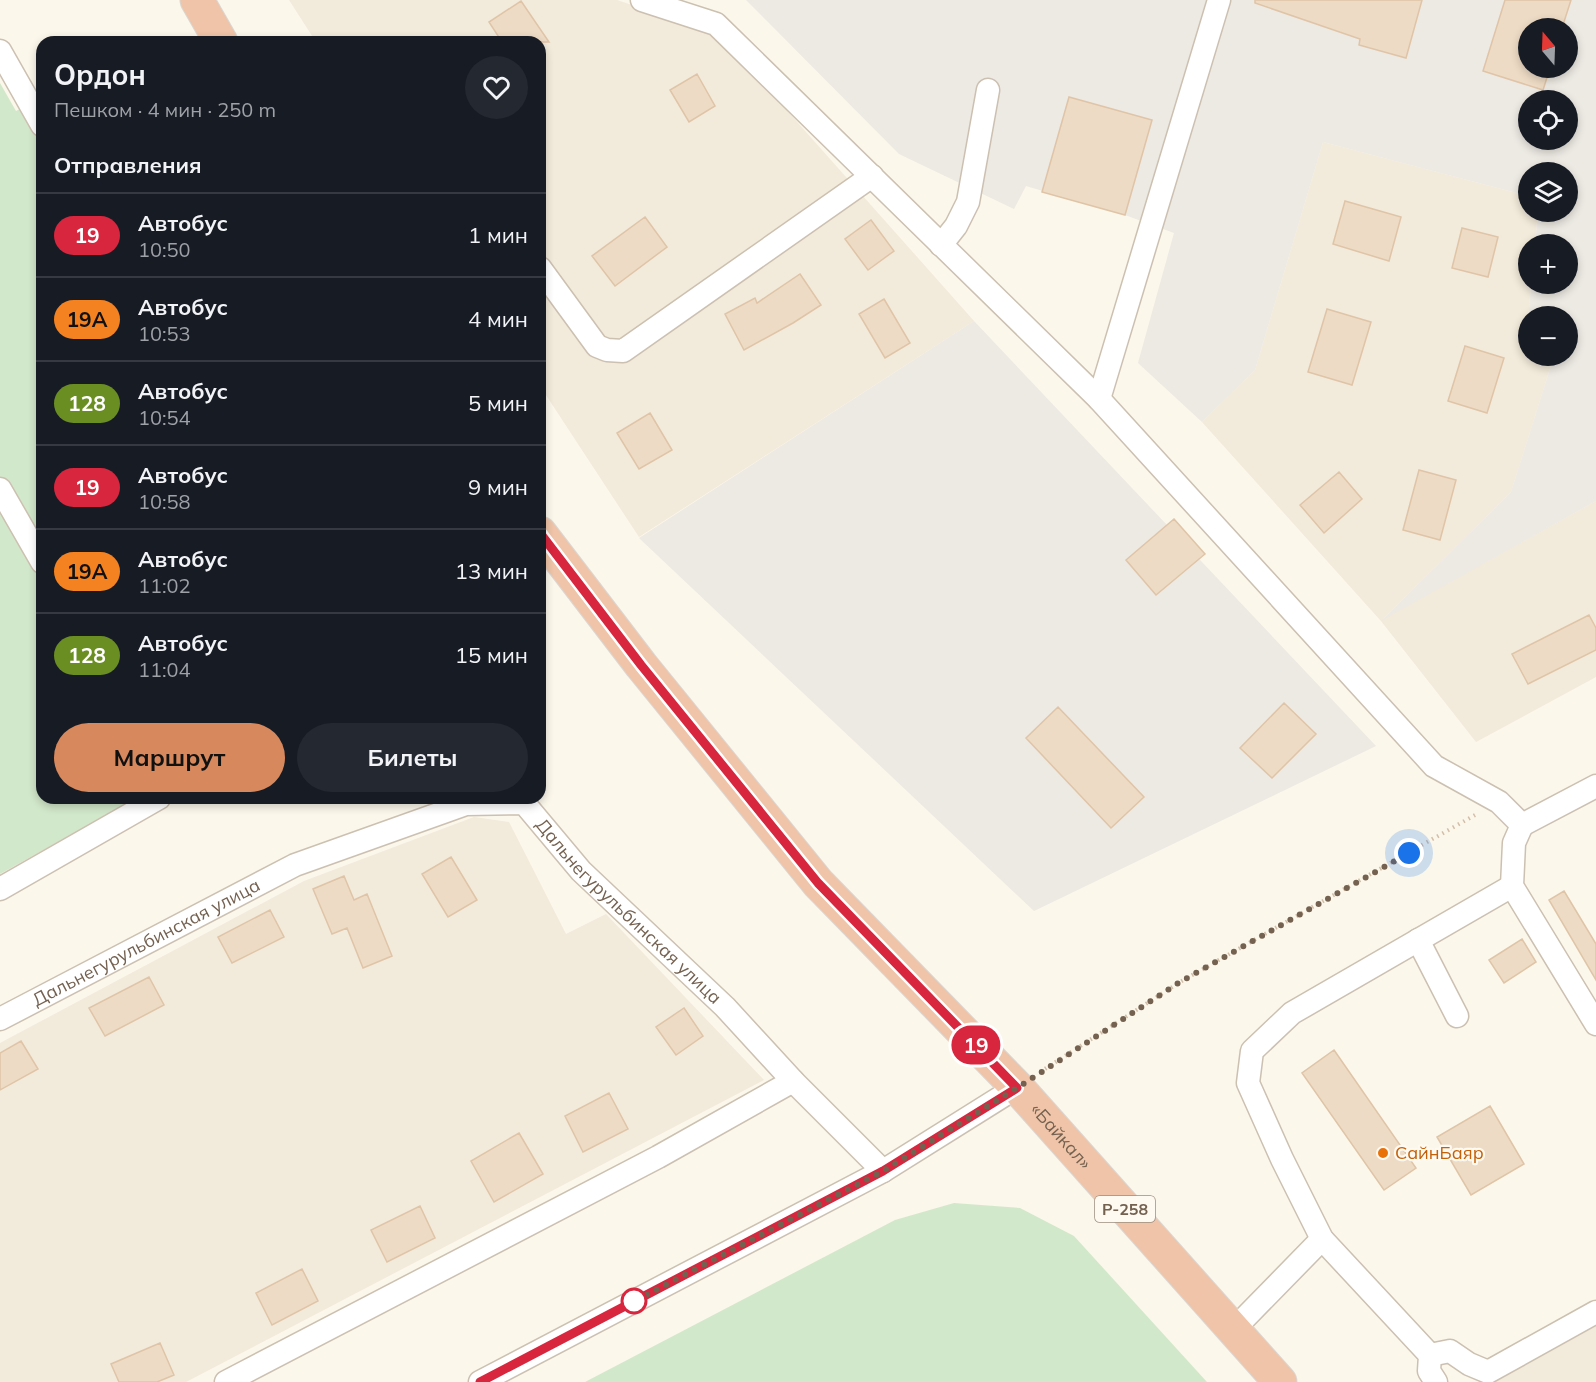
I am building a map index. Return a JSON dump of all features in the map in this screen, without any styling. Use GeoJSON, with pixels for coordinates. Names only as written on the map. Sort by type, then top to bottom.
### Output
{"type":"FeatureCollection","features":[{"type":"Feature","properties":{"kind":"highway"},"geometry":{"type":"LineString","coordinates":[[197,0],[218,36]]}},
{"type":"Feature","properties":{"kind":"highway","name":"«Байкал»"},"geometry":{"type":"LineString","coordinates":[[546,541],[641,665],[818,883],[1017,1088],[1280,1382]]}},
{"type":"Feature","properties":{"kind":"street"},"geometry":{"type":"LineString","coordinates":[[642,0],[716,24],[1099,399],[1434,766],[1499,802],[1522,825]]}},
{"type":"Feature","properties":{"kind":"street"},"geometry":{"type":"LineString","coordinates":[[1099,399],[1219,0]]}},
{"type":"Feature","properties":{"kind":"street"},"geometry":{"type":"LineString","coordinates":[[0,51],[36,114]]}},
{"type":"Feature","properties":{"kind":"street"},"geometry":{"type":"LineString","coordinates":[[941,245],[957,226],[968,202],[988,90]]}},
{"type":"Feature","properties":{"kind":"street"},"geometry":{"type":"LineString","coordinates":[[546,276],[597,346],[607,350],[622,351],[872,176]]}},
{"type":"Feature","properties":{"kind":"street"},"geometry":{"type":"LineString","coordinates":[[0,489],[36,552]]}},
{"type":"Feature","properties":{"kind":"street"},"geometry":{"type":"LineString","coordinates":[[1596,786],[1522,825],[1514,843],[1512,886],[1596,1024]]}},
{"type":"Feature","properties":{"kind":"street"},"geometry":{"type":"LineString","coordinates":[[0,889],[149,804]]}},
{"type":"Feature","properties":{"kind":"street","name":"Дальнегурульбинская улица"},"geometry":{"type":"LineString","coordinates":[[0,1019],[295,865],[466,804]]}},
{"type":"Feature","properties":{"kind":"street","name":"Дальнегурульбинская улица"},"geometry":{"type":"LineString","coordinates":[[525,804],[580,871],[725,1007],[793,1081],[883,1171]]}},
{"type":"Feature","properties":{"kind":"street"},"geometry":{"type":"LineString","coordinates":[[1430,1355],[1322,1239],[1282,1159],[1248,1083],[1252,1051],[1292,1013],[1512,886]]}},
{"type":"Feature","properties":{"kind":"street"},"geometry":{"type":"LineString","coordinates":[[1418,940],[1457,1016]]}},
{"type":"Feature","properties":{"kind":"street"},"geometry":{"type":"LineString","coordinates":[[226,1382],[657,1157],[793,1081]]}},
{"type":"Feature","properties":{"kind":"street"},"geometry":{"type":"LineString","coordinates":[[480,1382],[883,1171],[1017,1088]]}},
{"type":"Feature","properties":{"kind":"street"},"geometry":{"type":"LineString","coordinates":[[1233,1330],[1322,1239]]}},
{"type":"Feature","properties":{"kind":"street"},"geometry":{"type":"LineString","coordinates":[[1430,1355],[1450,1351],[1469,1364],[1488,1372],[1596,1312]]}},
{"type":"Feature","properties":{"kind":"street"},"geometry":{"type":"LineString","coordinates":[[1430,1355],[1428,1371],[1436,1382]]}},
{"type":"Feature","properties":{"kind":"path"},"geometry":{"type":"LineString","coordinates":[[1017,1088],[1180,982],[1499,802]]}},
{"type":"Feature","properties":{"kind":"shaded area"},"geometry":{"type":"Polygon","coordinates":[[[289,0],[617,0],[719,34],[974,321],[639,537],[546,395],[546,36],[312,36],[289,0]]]}},
{"type":"Feature","properties":{"kind":"shaded area"},"geometry":{"type":"Polygon","coordinates":[[[746,0],[1596,0],[1596,501],[1381,621],[1511,492],[1551,366],[1578,366],[1578,306],[1529,306],[1530,294],[1578,294],[1578,234],[1536,234],[1537,222],[1578,222],[1578,162],[1518,162],[1518,193],[1323,142],[1255,370],[1202,422],[1138,363],[1174,233],[1125,215],[1026,186],[1014,209],[899,154],[746,0]]]}},
{"type":"Feature","properties":{"kind":"shaded area"},"geometry":{"type":"Polygon","coordinates":[[[1323,142],[1518,193],[1518,222],[1537,222],[1536,234],[1518,234],[1518,294],[1530,294],[1529,306],[1518,306],[1518,366],[1551,366],[1511,492],[1383,619],[1596,501],[1596,677],[1476,742],[1381,621],[1202,422],[1255,370],[1323,142]]]}},
{"type":"Feature","properties":{"kind":"shaded area"},"geometry":{"type":"Polygon","coordinates":[[[974,321],[1376,746],[1034,911],[639,538],[974,321]]]}},
{"type":"Feature","properties":{"kind":"shaded area"},"geometry":{"type":"Polygon","coordinates":[[[474,817],[509,822],[566,934],[606,914],[764,1080],[186,1382],[0,1382],[0,1043],[304,881],[474,817]]]}},
{"type":"Feature","properties":{"kind":"shaded area"},"geometry":{"type":"Polygon","coordinates":[[[1596,1318],[1596,1382],[1485,1382],[1596,1318]]]}},
{"type":"Feature","properties":{"kind":"green space"},"geometry":{"type":"Polygon","coordinates":[[[0,83],[16,111],[36,100],[36,804],[126,804],[0,874],[0,83]]]}},
{"type":"Feature","properties":{"kind":"green space"},"geometry":{"type":"Polygon","coordinates":[[[954,1203],[1020,1208],[1074,1236],[1207,1382],[585,1382],[895,1220],[954,1203]]]}},
{"type":"Feature","properties":{"kind":"building"},"geometry":{"type":"Polygon","coordinates":[[[1255,0],[1422,0],[1406,58],[1359,45],[1360,39],[1255,3],[1255,0]]]}},
{"type":"Feature","properties":{"kind":"building"},"geometry":{"type":"Polygon","coordinates":[[[1505,0],[1571,0],[1565,18],[1518,18],[1518,78],[1547,78],[1543,90],[1483,71],[1505,0]]]}},
{"type":"Feature","properties":{"kind":"building"},"geometry":{"type":"Polygon","coordinates":[[[521,1],[545,36],[498,36],[489,22],[521,1]]]}},
{"type":"Feature","properties":{"kind":"building"},"geometry":{"type":"Polygon","coordinates":[[[697,74],[715,106],[689,122],[670,90],[697,74]]]}},
{"type":"Feature","properties":{"kind":"building"},"geometry":{"type":"Polygon","coordinates":[[[1069,97],[1152,120],[1125,215],[1042,192],[1069,97]]]}},
{"type":"Feature","properties":{"kind":"building"},"geometry":{"type":"Polygon","coordinates":[[[1345,201],[1401,217],[1389,261],[1333,244],[1345,201]]]}},
{"type":"Feature","properties":{"kind":"building"},"geometry":{"type":"Polygon","coordinates":[[[645,217],[667,247],[615,286],[592,256],[645,217]]]}},
{"type":"Feature","properties":{"kind":"building"},"geometry":{"type":"Polygon","coordinates":[[[871,220],[894,251],[868,270],[845,239],[871,220]]]}},
{"type":"Feature","properties":{"kind":"building"},"geometry":{"type":"Polygon","coordinates":[[[1462,228],[1498,237],[1488,277],[1452,268],[1462,228]]]}},
{"type":"Feature","properties":{"kind":"building"},"geometry":{"type":"Polygon","coordinates":[[[800,274],[821,305],[744,350],[725,314],[755,298],[757,303],[800,274]]]}},
{"type":"Feature","properties":{"kind":"building"},"geometry":{"type":"Polygon","coordinates":[[[884,299],[910,343],[885,358],[859,314],[884,299]]]}},
{"type":"Feature","properties":{"kind":"building"},"geometry":{"type":"Polygon","coordinates":[[[1327,309],[1371,322],[1352,385],[1308,372],[1327,309]]]}},
{"type":"Feature","properties":{"kind":"building"},"geometry":{"type":"Polygon","coordinates":[[[1465,346],[1504,358],[1487,413],[1448,401],[1465,346]]]}},
{"type":"Feature","properties":{"kind":"building"},"geometry":{"type":"Polygon","coordinates":[[[650,413],[672,450],[639,469],[617,433],[650,413]]]}},
{"type":"Feature","properties":{"kind":"building"},"geometry":{"type":"Polygon","coordinates":[[[1419,470],[1456,480],[1440,540],[1403,530],[1419,470]]]}},
{"type":"Feature","properties":{"kind":"building"},"geometry":{"type":"Polygon","coordinates":[[[1339,472],[1362,499],[1324,533],[1300,505],[1339,472]]]}},
{"type":"Feature","properties":{"kind":"building"},"geometry":{"type":"Polygon","coordinates":[[[1174,519],[1205,554],[1156,595],[1126,560],[1174,519]]]}},
{"type":"Feature","properties":{"kind":"building"},"geometry":{"type":"Polygon","coordinates":[[[1589,615],[1596,628],[1596,650],[1528,684],[1512,654],[1589,615]]]}},
{"type":"Feature","properties":{"kind":"building"},"geometry":{"type":"Polygon","coordinates":[[[1284,703],[1316,734],[1272,778],[1240,748],[1284,703]]]}},
{"type":"Feature","properties":{"kind":"building"},"geometry":{"type":"Polygon","coordinates":[[[1058,707],[1144,797],[1111,828],[1026,738],[1058,707]]]}},
{"type":"Feature","properties":{"kind":"building"},"geometry":{"type":"Polygon","coordinates":[[[451,857],[477,900],[448,917],[422,874],[451,857]]]}},
{"type":"Feature","properties":{"kind":"building"},"geometry":{"type":"Polygon","coordinates":[[[344,876],[354,900],[367,894],[392,956],[363,968],[347,928],[332,934],[313,889],[344,876]]]}},
{"type":"Feature","properties":{"kind":"building"},"geometry":{"type":"Polygon","coordinates":[[[1564,891],[1596,944],[1596,980],[1549,900],[1564,891]]]}},
{"type":"Feature","properties":{"kind":"building"},"geometry":{"type":"Polygon","coordinates":[[[270,910],[284,937],[232,963],[218,937],[270,910]]]}},
{"type":"Feature","properties":{"kind":"building"},"geometry":{"type":"Polygon","coordinates":[[[1522,939],[1536,962],[1504,983],[1489,960],[1522,939]]]}},
{"type":"Feature","properties":{"kind":"building"},"geometry":{"type":"Polygon","coordinates":[[[149,977],[164,1005],[105,1036],[89,1008],[149,977]]]}},
{"type":"Feature","properties":{"kind":"building"},"geometry":{"type":"Polygon","coordinates":[[[684,1008],[703,1036],[676,1055],[656,1027],[684,1008]]]}},
{"type":"Feature","properties":{"kind":"building"},"geometry":{"type":"Polygon","coordinates":[[[21,1041],[38,1069],[0,1090],[0,1053],[21,1041]]]}},
{"type":"Feature","properties":{"kind":"building"},"geometry":{"type":"Polygon","coordinates":[[[1334,1050],[1416,1168],[1384,1190],[1302,1073],[1334,1050]]]}},
{"type":"Feature","properties":{"kind":"building"},"geometry":{"type":"Polygon","coordinates":[[[609,1093],[628,1129],[583,1152],[565,1116],[609,1093]]]}},
{"type":"Feature","properties":{"kind":"building"},"geometry":{"type":"Polygon","coordinates":[[[1490,1106],[1524,1164],[1471,1195],[1437,1137],[1490,1106]]]}},
{"type":"Feature","properties":{"kind":"building"},"geometry":{"type":"Polygon","coordinates":[[[519,1133],[543,1174],[494,1202],[471,1161],[519,1133]]]}},
{"type":"Feature","properties":{"kind":"building"},"geometry":{"type":"Polygon","coordinates":[[[420,1206],[435,1238],[387,1262],[371,1230],[420,1206]]]}},
{"type":"Feature","properties":{"kind":"building"},"geometry":{"type":"Polygon","coordinates":[[[302,1269],[318,1301],[272,1325],[256,1293],[302,1269]]]}},
{"type":"Feature","properties":{"kind":"building"},"geometry":{"type":"Polygon","coordinates":[[[160,1343],[174,1375],[157,1382],[119,1382],[111,1364],[160,1343]]]}},
{"type":"Feature","properties":{"kind":"bus line","name":"19"},"geometry":{"type":"LineString","coordinates":[[480,1382],[883,1171],[1017,1088],[818,883],[641,665],[546,541]]}},
{"type":"Feature","properties":{"kind":"place","name":"СайнБаяр"},"geometry":{"type":"Point","coordinates":[1383,1153]}},
{"type":"Feature","properties":{"kind":"route"},"geometry":{"type":"LineString","coordinates":[[634,1301],[631,1303],[883,1171],[1017,1088],[1180,982],[1409,853]]}}]}
